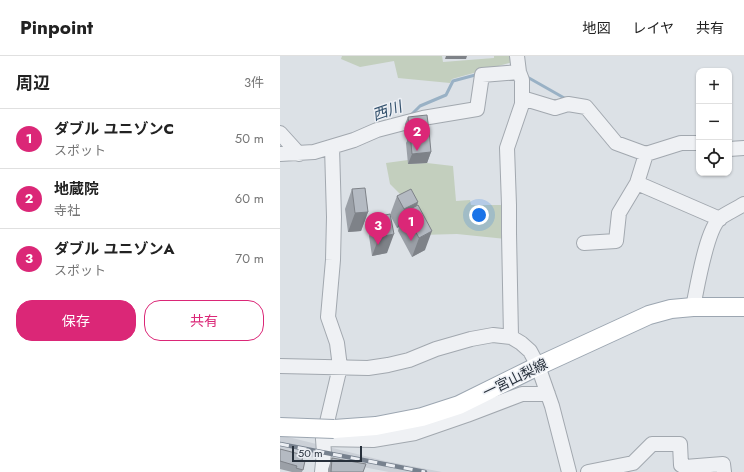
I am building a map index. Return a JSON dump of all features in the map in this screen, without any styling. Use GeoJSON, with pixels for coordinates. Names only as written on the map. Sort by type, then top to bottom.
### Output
{"type":"FeatureCollection","features":[{"type":"Feature","properties":{"kind":"main road","name":"一宮山梨線"},"geometry":{"type":"LineString","coordinates":[[280,426],[329,434],[422,417],[459,405],[538,366],[649,315],[671,309],[693,307],[744,307]]}},
{"type":"Feature","properties":{"kind":"street"},"geometry":{"type":"LineString","coordinates":[[510,337],[510,205],[507,148],[522,104],[522,80],[519,72],[518,56]]}},
{"type":"Feature","properties":{"kind":"street"},"geometry":{"type":"LineString","coordinates":[[280,154],[314,152],[354,140],[377,130],[424,118],[477,109],[482,75],[519,72]]}},
{"type":"Feature","properties":{"kind":"street"},"geometry":{"type":"LineString","coordinates":[[522,98],[555,108],[568,104],[586,107],[616,143],[646,154],[681,143],[696,143]]}},
{"type":"Feature","properties":{"kind":"street"},"geometry":{"type":"LineString","coordinates":[[280,133],[299,154]]}},
{"type":"Feature","properties":{"kind":"street"},"geometry":{"type":"LineString","coordinates":[[322,472],[324,453],[329,434],[340,367],[337,343],[328,317],[333,260],[334,217],[332,147]]}},
{"type":"Feature","properties":{"kind":"street"},"geometry":{"type":"LineString","coordinates":[[732,149],[744,148]]}},
{"type":"Feature","properties":{"kind":"street"},"geometry":{"type":"LineString","coordinates":[[584,243],[616,241],[619,214],[637,183],[646,154]]}},
{"type":"Feature","properties":{"kind":"street"},"geometry":{"type":"LineString","coordinates":[[637,183],[720,219]]}},
{"type":"Feature","properties":{"kind":"street"},"geometry":{"type":"LineString","coordinates":[[693,307],[705,250],[716,223],[744,204]]}},
{"type":"Feature","properties":{"kind":"street"},"geometry":{"type":"LineString","coordinates":[[280,366],[368,368],[409,360],[436,349],[472,339],[493,335],[510,337],[521,343],[530,351],[538,366],[548,394],[569,472]]}},
{"type":"Feature","properties":{"kind":"street"},"geometry":{"type":"LineString","coordinates":[[329,434],[373,440],[415,433],[522,394],[548,394]]}},
{"type":"Feature","properties":{"kind":"street"},"geometry":{"type":"LineString","coordinates":[[588,472],[633,463],[652,444],[680,444],[681,465],[685,468],[723,464],[724,472]]}},
{"type":"Feature","properties":{"kind":"shaded area"},"geometry":{"type":"Polygon","coordinates":[[[280,435],[385,461],[442,472],[389,472],[280,451],[280,435]]]}},
{"type":"Feature","properties":{"kind":"green space"},"geometry":{"type":"Polygon","coordinates":[[[342,56],[442,56],[443,62],[494,58],[494,56],[514,56],[513,62],[452,79],[450,83],[398,78],[394,61],[360,67],[341,59],[342,56]]]}},
{"type":"Feature","properties":{"kind":"green space"},"geometry":{"type":"Polygon","coordinates":[[[408,160],[409,164],[427,163],[453,166],[456,201],[470,200],[471,205],[509,205],[506,239],[457,234],[420,235],[411,205],[390,184],[386,163],[408,160]]]}},
{"type":"Feature","properties":{"kind":"building"},"geometry":{"type":"Polygon","coordinates":[[[427,115],[429,131],[410,134],[408,117],[427,115]]]}},
{"type":"Feature","properties":{"kind":"building"},"geometry":{"type":"Polygon","coordinates":[[[429,131],[431,152],[412,154],[410,133],[429,131]]]}},
{"type":"Feature","properties":{"kind":"building"},"geometry":{"type":"Polygon","coordinates":[[[365,188],[368,212],[355,213],[352,189],[365,188]]]}},
{"type":"Feature","properties":{"kind":"building"},"geometry":{"type":"Polygon","coordinates":[[[411,189],[418,202],[404,209],[397,196],[411,189]]]}},
{"type":"Feature","properties":{"kind":"building"},"geometry":{"type":"Polygon","coordinates":[[[418,205],[432,231],[419,238],[405,212],[418,205]]]}},
{"type":"Feature","properties":{"kind":"building"},"geometry":{"type":"Polygon","coordinates":[[[390,214],[394,234],[379,237],[376,217],[390,214]]]}},
{"type":"Feature","properties":{"kind":"building"},"geometry":{"type":"Polygon","coordinates":[[[280,449],[303,455],[302,460],[305,461],[303,470],[296,468],[297,466],[280,461],[280,449]]]}},
{"type":"Feature","properties":{"kind":"building"},"geometry":{"type":"Polygon","coordinates":[[[332,458],[366,464],[363,472],[331,472],[332,458]]]}},
{"type":"Feature","properties":{"kind":"waterway","name":"西川"},"geometry":{"type":"LineString","coordinates":[[410,116],[420,106],[446,95],[453,81],[479,74]]}},
{"type":"Feature","properties":{"kind":"waterway","name":"西川"},"geometry":{"type":"LineString","coordinates":[[529,78],[566,99]]}},
{"type":"Feature","properties":{"kind":"railway"},"geometry":{"type":"LineString","coordinates":[[280,444],[425,472]]}},
{"type":"Feature","properties":{"kind":"place","name":"地蔵院"},"geometry":{"type":"Point","coordinates":[417,151]}},
{"type":"Feature","properties":{"kind":"place","name":"ダブル ユニゾンC"},"geometry":{"type":"Point","coordinates":[411,241]}},
{"type":"Feature","properties":{"kind":"place","name":"ダブル ユニゾンA"},"geometry":{"type":"Point","coordinates":[378,245]}}]}
